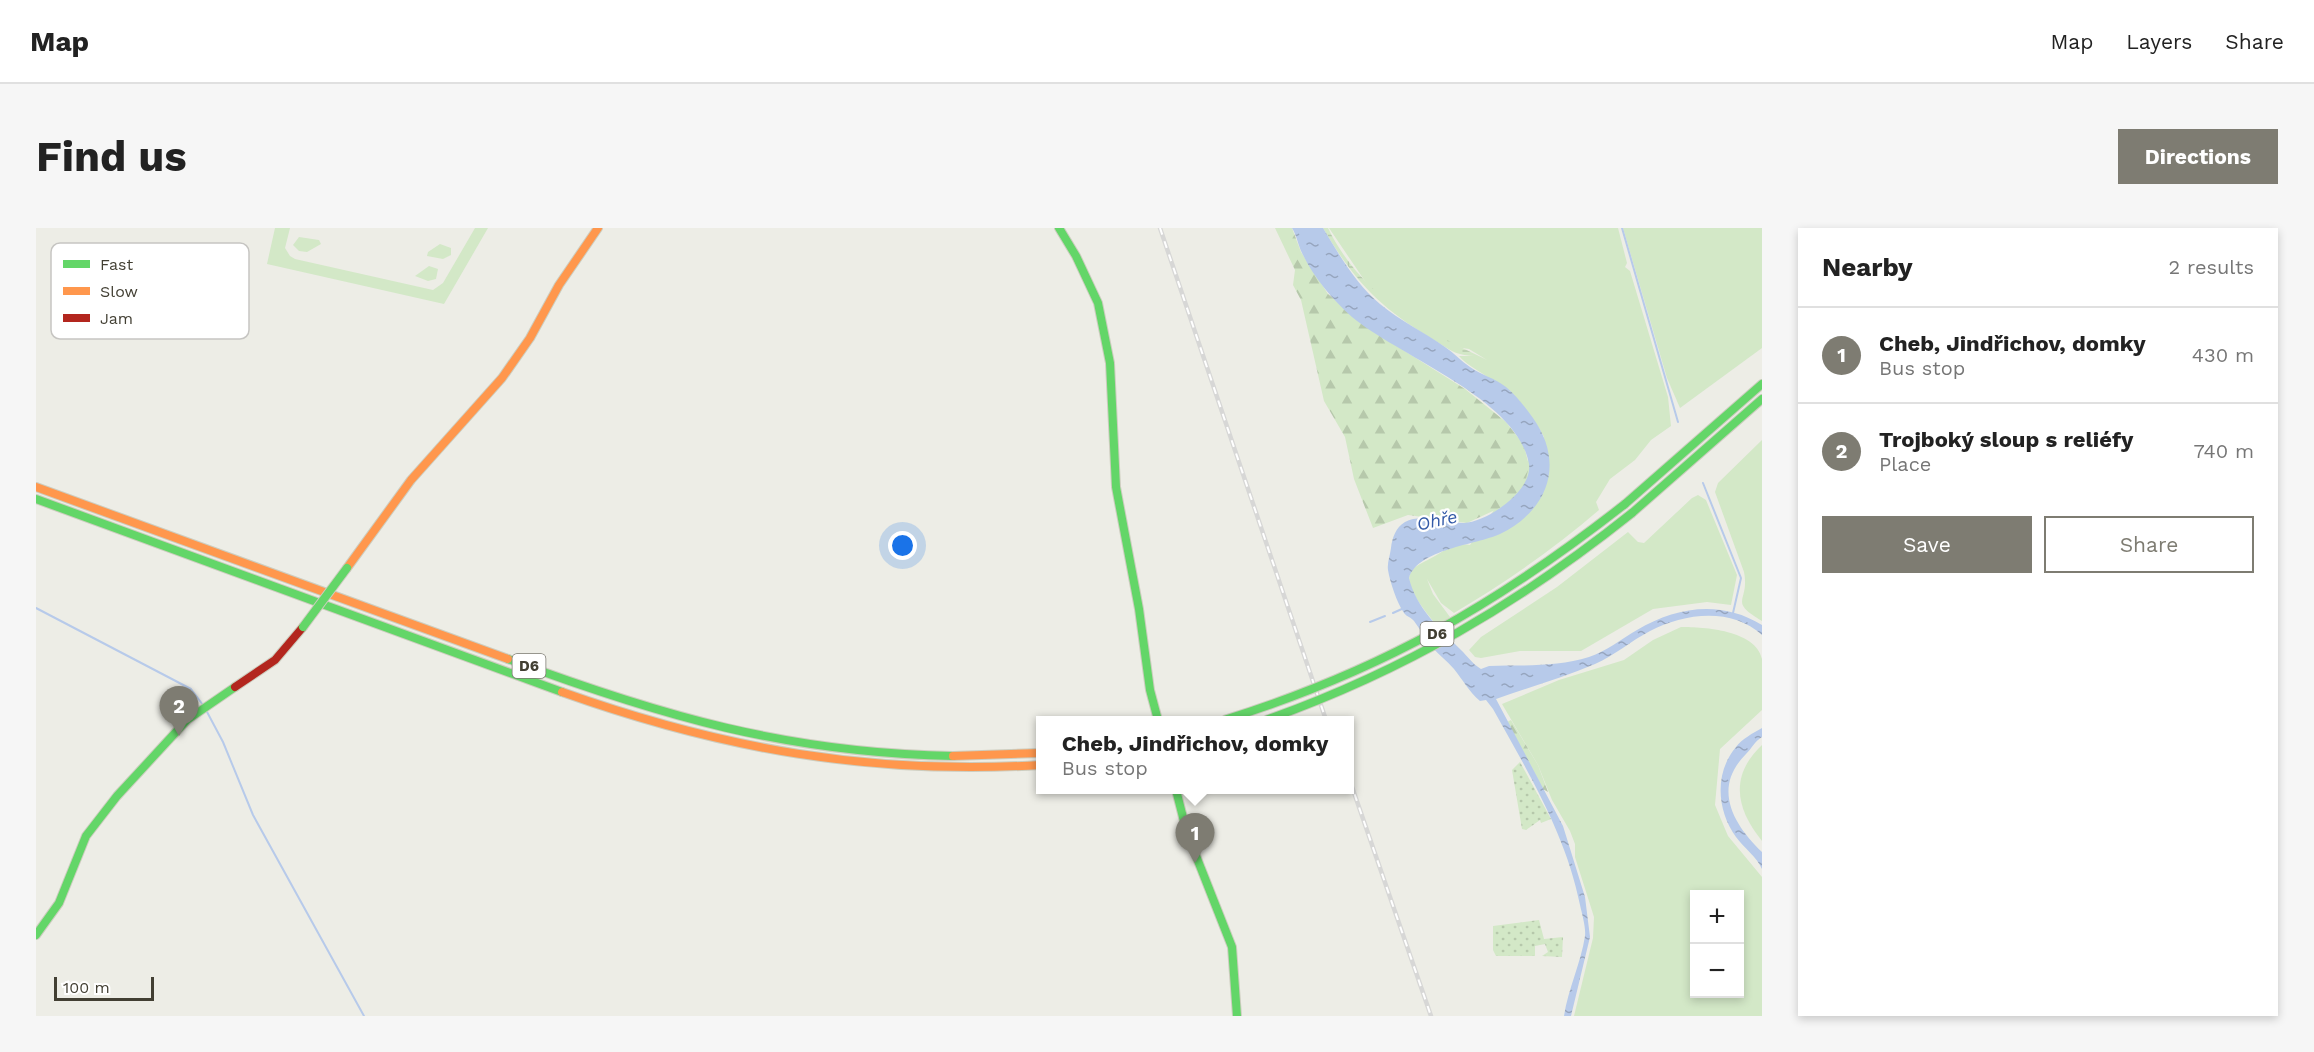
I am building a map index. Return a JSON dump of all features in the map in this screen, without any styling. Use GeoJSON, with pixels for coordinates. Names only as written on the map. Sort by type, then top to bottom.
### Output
{"type":"FeatureCollection","features":[{"type":"Feature","properties":{"kind":"main road"},"geometry":{"type":"LineString","coordinates":[[36,934],[67,886],[86,836],[117,796],[187,720],[275,660],[303,627],[411,480],[502,378],[530,338],[560,285],[598,228]]}},
{"type":"Feature","properties":{"kind":"main road"},"geometry":{"type":"LineString","coordinates":[[1059,228],[1076,256],[1098,303],[1110,363],[1116,487],[1139,609],[1150,690],[1157,716]]}},
{"type":"Feature","properties":{"kind":"main road","name":"D6"},"geometry":{"type":"LineString","coordinates":[[1236,716],[1330,685],[1382,663],[1452,626],[1544,568],[1625,504],[1762,384]]}},
{"type":"Feature","properties":{"kind":"main road","name":"D6"},"geometry":{"type":"LineString","coordinates":[[1277,716],[1365,683],[1459,636],[1550,578],[1632,513],[1762,399]]}},
{"type":"Feature","properties":{"kind":"main road","name":"D6"},"geometry":{"type":"LineString","coordinates":[[36,487],[567,680],[707,725],[805,745],[910,756],[975,757],[1036,753]]}},
{"type":"Feature","properties":{"kind":"main road","name":"D6"},"geometry":{"type":"LineString","coordinates":[[36,499],[562,691],[704,736],[802,756],[864,764],[978,769],[1036,765]]}},
{"type":"Feature","properties":{"kind":"main road"},"geometry":{"type":"LineString","coordinates":[[1177,794],[1187,833],[1232,947],[1237,1016]]}},
{"type":"Feature","properties":{"kind":"green space"},"geometry":{"type":"Polygon","coordinates":[[[275,228],[290,228],[285,248],[295,259],[433,290],[443,283],[475,228],[488,228],[444,304],[267,264],[275,228]]]}},
{"type":"Feature","properties":{"kind":"green space"},"geometry":{"type":"Polygon","coordinates":[[[1275,228],[1292,228],[1301,252],[1328,294],[1365,326],[1465,389],[1506,422],[1524,445],[1529,466],[1525,483],[1506,505],[1467,523],[1408,515],[1373,528],[1354,479],[1345,437],[1324,401],[1301,300],[1293,285],[1295,270],[1275,228]]]}},
{"type":"Feature","properties":{"kind":"green space"},"geometry":{"type":"Polygon","coordinates":[[[1323,228],[1328,228],[1356,271],[1392,305],[1434,333],[1479,356],[1463,355],[1452,351],[1395,314],[1356,277],[1323,228]]]}},
{"type":"Feature","properties":{"kind":"green space"},"geometry":{"type":"Polygon","coordinates":[[[1329,228],[1618,228],[1627,263],[1625,267],[1630,271],[1668,397],[1671,426],[1651,440],[1635,460],[1610,479],[1596,502],[1599,510],[1547,552],[1454,613],[1441,603],[1427,579],[1433,594],[1450,617],[1437,626],[1413,592],[1409,578],[1411,572],[1448,549],[1470,545],[1544,437],[1533,418],[1519,403],[1459,356],[1479,356],[1487,360],[1469,349],[1449,346],[1397,312],[1369,287],[1329,228]]]}},
{"type":"Feature","properties":{"kind":"green space"},"geometry":{"type":"Polygon","coordinates":[[[1623,228],[1762,228],[1762,348],[1680,408],[1667,378],[1623,228]]]}},
{"type":"Feature","properties":{"kind":"green space"},"geometry":{"type":"Polygon","coordinates":[[[299,237],[319,240],[321,244],[307,252],[299,251],[293,245],[299,237]]]}},
{"type":"Feature","properties":{"kind":"green space"},"geometry":{"type":"Polygon","coordinates":[[[440,244],[451,248],[451,255],[443,259],[427,256],[428,252],[440,244]]]}},
{"type":"Feature","properties":{"kind":"green space"},"geometry":{"type":"Polygon","coordinates":[[[429,266],[438,269],[436,279],[428,281],[415,276],[429,266]]]}},
{"type":"Feature","properties":{"kind":"green space"},"geometry":{"type":"Polygon","coordinates":[[[1762,440],[1762,621],[1745,609],[1743,604],[1744,572],[1715,492],[1718,483],[1762,440]]]}},
{"type":"Feature","properties":{"kind":"green space"},"geometry":{"type":"Polygon","coordinates":[[[1698,495],[1706,500],[1737,575],[1731,605],[1707,602],[1653,609],[1581,651],[1520,651],[1481,658],[1475,657],[1469,650],[1481,637],[1557,587],[1628,532],[1638,542],[1644,543],[1698,495]]]}},
{"type":"Feature","properties":{"kind":"green space"},"geometry":{"type":"Polygon","coordinates":[[[1681,627],[1715,629],[1740,636],[1758,649],[1762,659],[1762,710],[1720,749],[1715,805],[1728,836],[1762,877],[1762,1016],[1574,1016],[1593,938],[1594,917],[1575,857],[1575,844],[1570,831],[1552,800],[1538,765],[1502,704],[1559,680],[1624,660],[1653,640],[1681,627]]]}},
{"type":"Feature","properties":{"kind":"green space"},"geometry":{"type":"Polygon","coordinates":[[[1511,720],[1538,765],[1548,792],[1543,789],[1507,722],[1511,720]]]}},
{"type":"Feature","properties":{"kind":"green space"},"geometry":{"type":"Polygon","coordinates":[[[1762,745],[1762,841],[1746,817],[1740,793],[1744,769],[1762,745]]]}},
{"type":"Feature","properties":{"kind":"green space"},"geometry":{"type":"Polygon","coordinates":[[[1520,762],[1551,819],[1541,823],[1540,820],[1526,830],[1522,829],[1512,770],[1520,762]]]}},
{"type":"Feature","properties":{"kind":"green space"},"geometry":{"type":"Polygon","coordinates":[[[1539,920],[1544,939],[1563,937],[1562,957],[1542,956],[1548,952],[1545,944],[1535,946],[1535,956],[1496,956],[1493,950],[1493,926],[1539,920]]]}},
{"type":"Feature","properties":{"kind":"water","name":"Ohře"},"geometry":{"type":"Polygon","coordinates":[[[1292,228],[1323,228],[1348,269],[1371,296],[1470,367],[1506,387],[1517,397],[1543,435],[1550,468],[1547,484],[1540,499],[1530,512],[1517,524],[1500,534],[1449,549],[1424,560],[1409,578],[1412,589],[1423,608],[1475,665],[1481,669],[1489,666],[1539,665],[1589,657],[1602,652],[1652,622],[1684,611],[1715,609],[1747,617],[1762,625],[1762,635],[1737,620],[1722,617],[1692,617],[1678,620],[1650,631],[1595,664],[1496,699],[1563,826],[1585,897],[1590,937],[1571,1016],[1564,1016],[1583,946],[1585,929],[1574,879],[1556,828],[1493,709],[1486,700],[1480,701],[1473,694],[1454,669],[1429,644],[1414,621],[1404,613],[1394,592],[1388,570],[1392,540],[1402,524],[1418,518],[1464,523],[1484,517],[1496,511],[1516,494],[1524,484],[1529,464],[1520,441],[1503,419],[1481,399],[1352,317],[1324,288],[1312,271],[1292,228]]]}},
{"type":"Feature","properties":{"kind":"water"},"geometry":{"type":"Polygon","coordinates":[[[1762,728],[1762,737],[1736,767],[1730,780],[1728,793],[1735,818],[1742,830],[1762,852],[1762,869],[1730,827],[1722,804],[1721,780],[1729,757],[1736,747],[1741,741],[1762,728]]]}},
{"type":"Feature","properties":{"kind":"waterway"},"geometry":{"type":"LineString","coordinates":[[1622,228],[1678,422]]}},
{"type":"Feature","properties":{"kind":"waterway"},"geometry":{"type":"LineString","coordinates":[[1703,483],[1741,578],[1733,613]]}},
{"type":"Feature","properties":{"kind":"waterway"},"geometry":{"type":"LineString","coordinates":[[36,608],[191,689],[203,705]]}},
{"type":"Feature","properties":{"kind":"waterway"},"geometry":{"type":"LineString","coordinates":[[1393,613],[1404,608]]}},
{"type":"Feature","properties":{"kind":"waterway"},"geometry":{"type":"LineString","coordinates":[[1370,622],[1385,616]]}},
{"type":"Feature","properties":{"kind":"waterway"},"geometry":{"type":"LineString","coordinates":[[206,710],[223,742],[253,815],[364,1016]]}},
{"type":"Feature","properties":{"kind":"railway"},"geometry":{"type":"LineString","coordinates":[[1160,228],[1325,716]]}},
{"type":"Feature","properties":{"kind":"railway"},"geometry":{"type":"LineString","coordinates":[[1354,793],[1431,1016]]}},
{"type":"Feature","properties":{"kind":"traffic: fast"},"geometry":{"type":"LineString","coordinates":[[1059,228],[1076,256],[1098,303],[1110,363],[1116,487],[1139,609],[1150,690],[1157,716]]}},
{"type":"Feature","properties":{"kind":"traffic: fast"},"geometry":{"type":"LineString","coordinates":[[1625,504],[1762,384]]}},
{"type":"Feature","properties":{"kind":"traffic: fast"},"geometry":{"type":"LineString","coordinates":[[1632,513],[1762,399]]}},
{"type":"Feature","properties":{"kind":"traffic: fast"},"geometry":{"type":"LineString","coordinates":[[36,499],[562,692]]}},
{"type":"Feature","properties":{"kind":"traffic: fast"},"geometry":{"type":"LineString","coordinates":[[1236,716],[1335,680],[1435,632],[1530,573],[1625,504]]}},
{"type":"Feature","properties":{"kind":"traffic: fast"},"geometry":{"type":"LineString","coordinates":[[1277,716],[1365,680],[1458,632],[1546,577],[1632,513]]}},
{"type":"Feature","properties":{"kind":"traffic: fast"},"geometry":{"type":"LineString","coordinates":[[303,627],[347,568]]}},
{"type":"Feature","properties":{"kind":"traffic: fast"},"geometry":{"type":"LineString","coordinates":[[508,659],[619,698],[726,728],[835,748],[953,756]]}},
{"type":"Feature","properties":{"kind":"traffic: fast"},"geometry":{"type":"LineString","coordinates":[[36,935],[59,903],[86,836],[117,796],[187,720],[235,687]]}},
{"type":"Feature","properties":{"kind":"traffic: fast"},"geometry":{"type":"LineString","coordinates":[[1177,794],[1187,833],[1232,947],[1237,1016]]}},
{"type":"Feature","properties":{"kind":"traffic: slow"},"geometry":{"type":"LineString","coordinates":[[347,568],[411,480],[502,378],[530,338],[559,285],[598,228]]}},
{"type":"Feature","properties":{"kind":"traffic: slow"},"geometry":{"type":"LineString","coordinates":[[36,487],[508,659]]}},
{"type":"Feature","properties":{"kind":"traffic: slow"},"geometry":{"type":"LineString","coordinates":[[562,692],[680,729],[797,754],[916,766],[1036,765]]}},
{"type":"Feature","properties":{"kind":"traffic: slow"},"geometry":{"type":"LineString","coordinates":[[953,756],[1036,753]]}},
{"type":"Feature","properties":{"kind":"traffic: jam"},"geometry":{"type":"LineString","coordinates":[[235,687],[275,660],[303,627]]}},
{"type":"Feature","properties":{"kind":"place","name":"Trojboký sloup s reliéfy"},"geometry":{"type":"Point","coordinates":[179,736]}},
{"type":"Feature","properties":{"kind":"place","name":"Cheb, Jindřichov, domky"},"geometry":{"type":"Point","coordinates":[1195,863]}}]}
